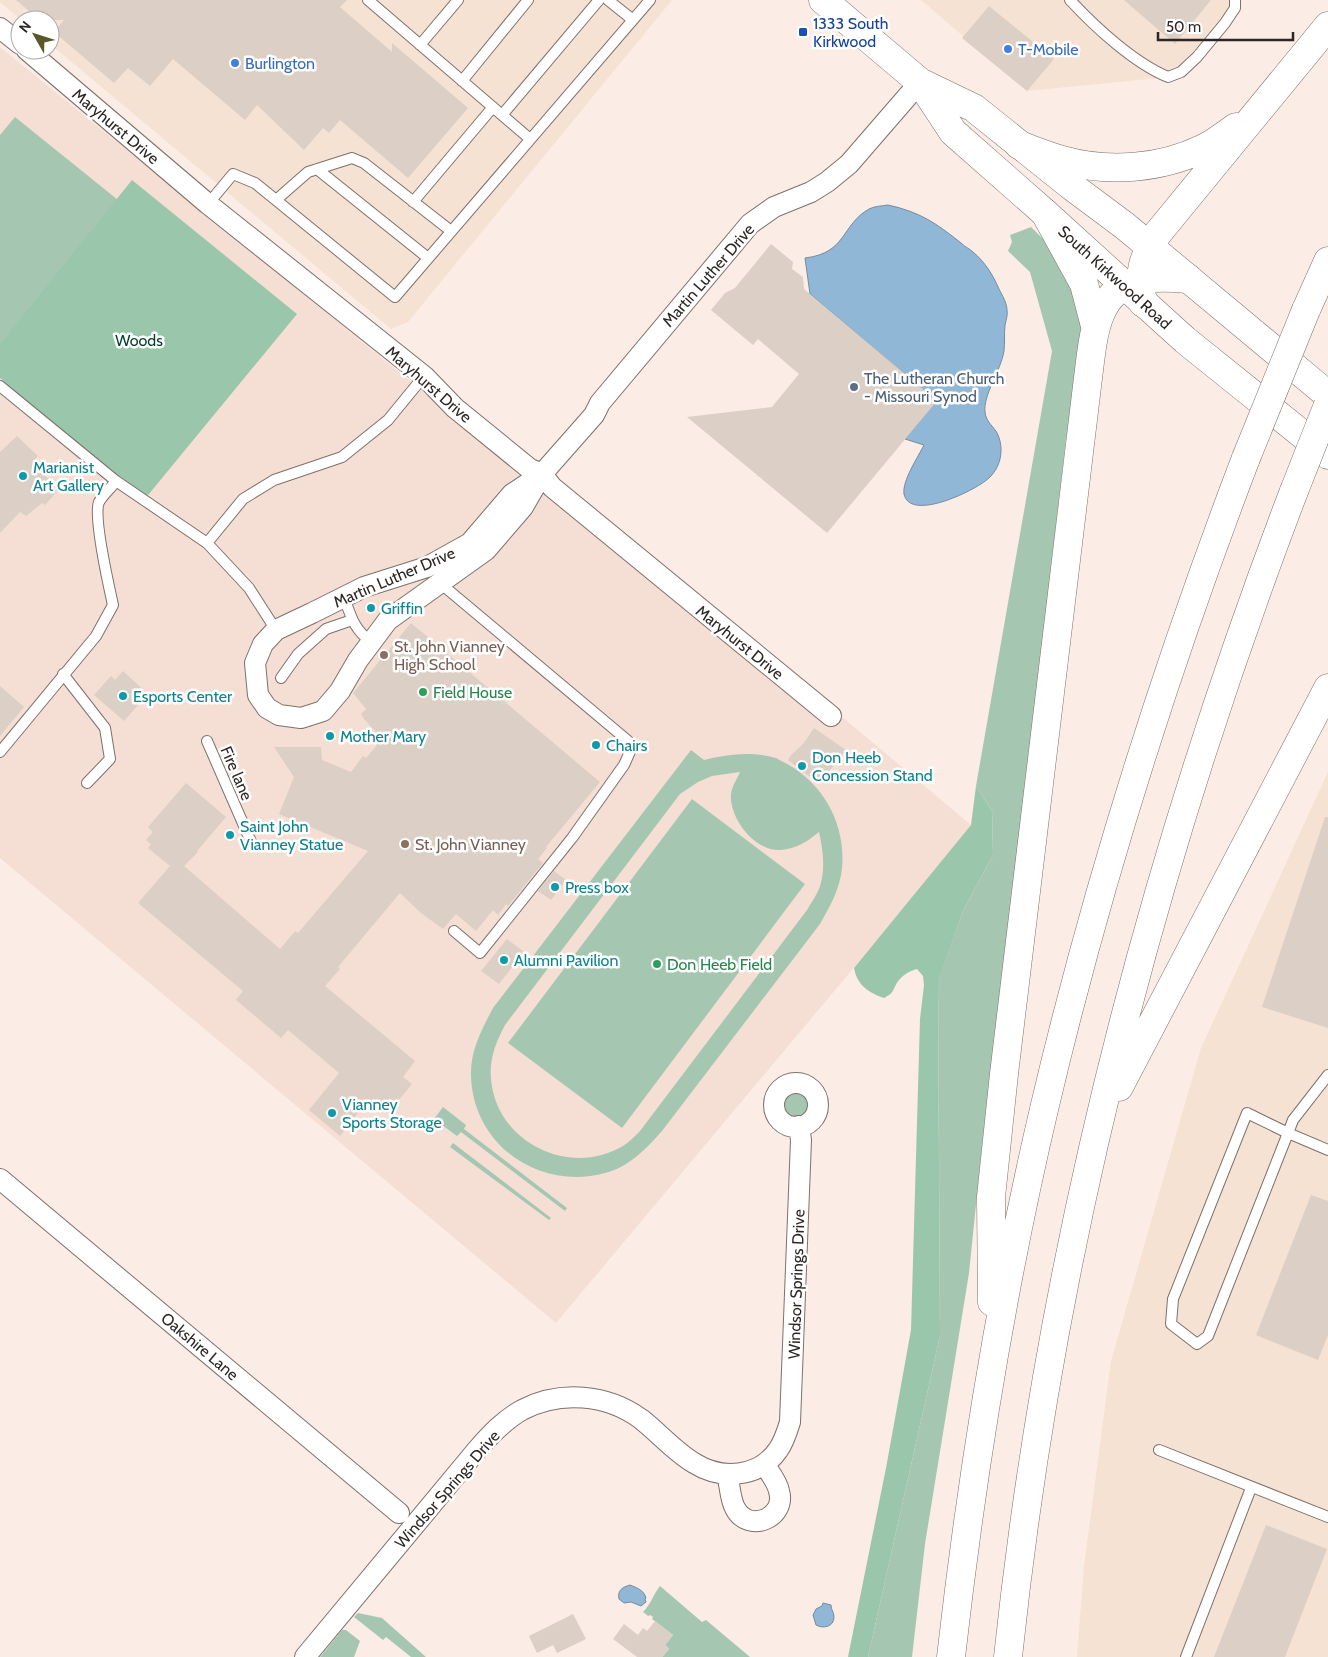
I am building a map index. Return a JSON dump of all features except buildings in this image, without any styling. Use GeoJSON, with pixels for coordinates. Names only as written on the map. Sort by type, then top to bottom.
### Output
{"type":"FeatureCollection","features":[{"type":"Feature","properties":{"kind":"main road","name":"South Kirkwood Road"},"geometry":{"type":"LineString","coordinates":[[823,0],[920,82],[974,108],[1149,246],[1328,395]]}},
{"type":"Feature","properties":{"kind":"main road"},"geometry":{"type":"LineString","coordinates":[[1136,289],[1142,261],[1158,233],[1328,26]]}},
{"type":"Feature","properties":{"kind":"main road","name":"South Kirkwood Road"},"geometry":{"type":"LineString","coordinates":[[920,82],[953,132],[1045,213],[1136,289],[1185,340],[1328,455]]}},
{"type":"Feature","properties":{"kind":"main road"},"geometry":{"type":"LineString","coordinates":[[1019,145],[1063,160],[1091,166],[1114,168],[1143,166],[1174,160],[1204,148],[1256,114]]}},
{"type":"Feature","properties":{"kind":"main road"},"geometry":{"type":"LineString","coordinates":[[1045,213],[1084,284],[1095,326]]}},
{"type":"Feature","properties":{"kind":"main road"},"geometry":{"type":"LineString","coordinates":[[951,1657],[970,1500],[992,1364],[1044,1108],[1094,914],[1175,652],[1214,542],[1306,310],[1328,261]]}},
{"type":"Feature","properties":{"kind":"main road"},"geometry":{"type":"LineString","coordinates":[[992,1364],[991,1197],[1085,397],[1095,326],[1108,300],[1136,289],[1156,277],[1189,279]]}},
{"type":"Feature","properties":{"kind":"main road"},"geometry":{"type":"LineString","coordinates":[[1008,1657],[1038,1434],[1075,1237],[1127,1012],[1180,820],[1242,631],[1328,405]]}},
{"type":"Feature","properties":{"kind":"main road"},"geometry":{"type":"LineString","coordinates":[[1100,1124],[1328,688]]}},
{"type":"Feature","properties":{"kind":"street"},"geometry":{"type":"LineString","coordinates":[[0,28],[10,36]]}},
{"type":"Feature","properties":{"kind":"street","name":"Maryhurst Drive"},"geometry":{"type":"LineString","coordinates":[[38,60],[208,204],[424,376],[454,408],[530,469],[542,474],[552,487],[831,716]]}},
{"type":"Feature","properties":{"kind":"street","name":"Martin Luther Drive"},"geometry":{"type":"LineString","coordinates":[[542,474],[512,494],[470,544],[427,567],[364,587],[276,630],[262,644],[255,663],[258,696],[267,708],[279,716],[301,718],[323,711],[340,691],[371,642],[388,620],[486,550],[523,507],[542,474],[594,415],[600,403],[750,224],[770,210],[811,192],[849,164],[920,82]]}},
{"type":"Feature","properties":{"kind":"street","name":"Windsor Springs Drive"},"geometry":{"type":"LineString","coordinates":[[305,1657],[477,1450],[502,1424],[523,1410],[552,1399],[583,1398],[601,1400],[628,1411],[641,1419],[679,1452],[706,1470],[728,1474],[748,1472],[772,1458],[779,1449],[790,1422],[801,1140],[799,1126]]}},
{"type":"Feature","properties":{"kind":"street","name":"Oakshire Lane"},"geometry":{"type":"LineString","coordinates":[[0,1179],[399,1513]]}},
{"type":"Feature","properties":{"kind":"street"},"geometry":{"type":"LineString","coordinates":[[728,1474],[734,1507],[745,1519],[760,1522],[774,1514],[780,1500],[780,1492],[764,1464]]}},
{"type":"Feature","properties":{"kind":"lane"},"geometry":{"type":"LineString","coordinates":[[420,45],[458,0]]}},
{"type":"Feature","properties":{"kind":"lane"},"geometry":{"type":"LineString","coordinates":[[462,81],[528,0]]}},
{"type":"Feature","properties":{"kind":"lane"},"geometry":{"type":"LineString","coordinates":[[502,115],[599,0]]}},
{"type":"Feature","properties":{"kind":"lane"},"geometry":{"type":"LineString","coordinates":[[608,0],[633,20]]}},
{"type":"Feature","properties":{"kind":"lane"},"geometry":{"type":"LineString","coordinates":[[208,204],[233,174],[255,183],[395,297],[650,0]]}},
{"type":"Feature","properties":{"kind":"lane"},"geometry":{"type":"LineString","coordinates":[[1070,0],[1086,17],[1139,60],[1154,71],[1168,77],[1181,72],[1197,57],[1226,23],[1235,8],[1235,0]]}},
{"type":"Feature","properties":{"kind":"lane"},"geometry":{"type":"LineString","coordinates":[[373,2],[530,139]]}},
{"type":"Feature","properties":{"kind":"lane"},"geometry":{"type":"LineString","coordinates":[[413,202],[493,107]]}},
{"type":"Feature","properties":{"kind":"lane"},"geometry":{"type":"LineString","coordinates":[[276,200],[308,172],[352,158],[364,163],[451,231]]}},
{"type":"Feature","properties":{"kind":"lane"},"geometry":{"type":"LineString","coordinates":[[317,169],[428,258]]}},
{"type":"Feature","properties":{"kind":"lane"},"geometry":{"type":"LineString","coordinates":[[207,543],[243,499],[274,480],[342,457],[388,420],[424,376]]}},
{"type":"Feature","properties":{"kind":"lane"},"geometry":{"type":"LineString","coordinates":[[0,386],[116,481],[207,543],[250,588],[276,630]]}},
{"type":"Feature","properties":{"kind":"lane"},"geometry":{"type":"LineString","coordinates":[[0,752],[96,636],[113,605],[98,518],[99,503],[116,481]]}},
{"type":"Feature","properties":{"kind":"lane"},"geometry":{"type":"LineString","coordinates":[[440,583],[633,745],[624,765],[572,838],[480,953],[454,931]]}},
{"type":"Feature","properties":{"kind":"lane"},"geometry":{"type":"LineString","coordinates":[[344,597],[352,620],[360,634],[371,642]]}},
{"type":"Feature","properties":{"kind":"lane"},"geometry":{"type":"LineString","coordinates":[[281,678],[298,654],[326,628],[352,620]]}},
{"type":"Feature","properties":{"kind":"lane"},"geometry":{"type":"LineString","coordinates":[[63,674],[104,728],[110,759],[87,783]]}},
{"type":"Feature","properties":{"kind":"lane","name":"Fire lane"},"geometry":{"type":"LineString","coordinates":[[207,741],[252,844]]}},
{"type":"Feature","properties":{"kind":"lane"},"geometry":{"type":"LineString","coordinates":[[1328,1075],[1293,1120],[1288,1133],[1208,1336],[1198,1344],[1171,1324],[1173,1299],[1248,1113],[1288,1133],[1328,1150]]}},
{"type":"Feature","properties":{"kind":"lane"},"geometry":{"type":"LineString","coordinates":[[1159,1450],[1328,1517]]}},
{"type":"Feature","properties":{"kind":"lane"},"geometry":{"type":"LineString","coordinates":[[1186,1657],[1251,1488]]}},
{"type":"Feature","properties":{"kind":"shaded area"},"geometry":{"type":"Polygon","coordinates":[[[0,0],[672,0],[408,322],[391,329],[60,52],[60,10],[10,11],[0,0]]]}},
{"type":"Feature","properties":{"kind":"shaded area"},"geometry":{"type":"Polygon","coordinates":[[[921,0],[1239,0],[1235,8],[1168,77],[1027,91],[921,0]]]}},
{"type":"Feature","properties":{"kind":"shaded area","name":"St. John Vianney High School"},"geometry":{"type":"Polygon","coordinates":[[[0,47],[10,55],[10,60],[16,60],[506,459],[565,484],[971,825],[908,903],[556,1323],[0,858],[0,47]]]}},
{"type":"Feature","properties":{"kind":"shaded area"},"geometry":{"type":"Polygon","coordinates":[[[1328,772],[1328,1657],[1077,1657],[1084,1566],[1111,1361],[1201,1048],[1328,772]]]}},
{"type":"Feature","properties":{"kind":"green space"},"geometry":{"type":"Polygon","coordinates":[[[15,117],[118,200],[0,347],[0,135],[15,117]]]}},
{"type":"Feature","properties":{"kind":"green space","name":"Woods"},"geometry":{"type":"Polygon","coordinates":[[[132,180],[297,314],[144,500],[0,378],[0,344],[132,180]]]}},
{"type":"Feature","properties":{"kind":"green space"},"geometry":{"type":"Polygon","coordinates":[[[1031,227],[1055,251],[1085,313],[1066,439],[983,1137],[969,1273],[925,1544],[912,1657],[868,1657],[940,1336],[938,982],[963,911],[993,855],[992,811],[976,786],[1052,351],[1030,272],[1008,251],[1012,242],[1010,235],[1031,227]]]}},
{"type":"Feature","properties":{"kind":"green space"},"geometry":{"type":"Polygon","coordinates":[[[691,750],[704,760],[740,754],[776,758],[802,774],[823,796],[836,822],[842,852],[842,868],[839,883],[827,911],[820,924],[662,1131],[643,1151],[629,1162],[605,1173],[580,1177],[556,1175],[534,1168],[514,1157],[497,1142],[483,1123],[475,1101],[471,1076],[472,1058],[481,1032],[493,1008],[691,750]],[[740,772],[712,776],[698,782],[680,794],[505,1025],[496,1044],[491,1065],[491,1079],[496,1101],[506,1121],[521,1136],[539,1148],[559,1155],[580,1158],[602,1155],[623,1146],[632,1139],[807,910],[819,889],[823,868],[823,853],[819,832],[801,844],[781,850],[771,849],[753,839],[739,823],[732,803],[733,785],[740,772]]]}},
{"type":"Feature","properties":{"kind":"green space"},"geometry":{"type":"Polygon","coordinates":[[[976,786],[992,811],[993,855],[963,911],[938,983],[940,1336],[868,1657],[848,1657],[886,1468],[911,1330],[920,1019],[924,985],[923,976],[917,969],[901,978],[892,992],[884,998],[864,988],[854,968],[971,825],[976,786]]]}},
{"type":"Feature","properties":{"kind":"green space","name":"Don Heeb Field"},"geometry":{"type":"Polygon","coordinates":[[[692,799],[805,884],[622,1128],[508,1043],[692,799]]]}},
{"type":"Feature","properties":{"kind":"green space"},"geometry":{"type":"Polygon","coordinates":[[[795,1091],[805,1095],[809,1105],[805,1115],[795,1119],[785,1115],[781,1105],[785,1095],[795,1091]]]}},
{"type":"Feature","properties":{"kind":"green space"},"geometry":{"type":"Polygon","coordinates":[[[443,1107],[466,1125],[464,1129],[567,1208],[565,1211],[461,1132],[457,1136],[434,1119],[443,1107]]]}},
{"type":"Feature","properties":{"kind":"green space"},"geometry":{"type":"Polygon","coordinates":[[[453,1143],[551,1218],[549,1220],[450,1147],[453,1143]]]}},
{"type":"Feature","properties":{"kind":"green space"},"geometry":{"type":"Polygon","coordinates":[[[660,1586],[702,1622],[706,1620],[750,1657],[662,1657],[669,1649],[665,1645],[673,1635],[652,1619],[653,1617],[643,1612],[660,1586]]]}},
{"type":"Feature","properties":{"kind":"green space"},"geometry":{"type":"Polygon","coordinates":[[[358,1613],[382,1618],[426,1657],[411,1657],[386,1637],[383,1640],[354,1617],[358,1613]]]}},
{"type":"Feature","properties":{"kind":"green space"},"geometry":{"type":"Polygon","coordinates":[[[342,1630],[346,1630],[360,1641],[354,1657],[320,1657],[342,1630]]]}},
{"type":"Feature","properties":{"kind":"water"},"geometry":{"type":"Polygon","coordinates":[[[888,205],[927,219],[972,251],[991,274],[1007,307],[1004,351],[985,405],[987,419],[997,432],[1000,440],[1001,452],[999,463],[990,477],[973,489],[931,505],[918,505],[909,502],[904,494],[905,483],[924,445],[905,439],[936,401],[810,294],[805,258],[819,255],[836,245],[860,215],[869,209],[888,205]]]}},
{"type":"Feature","properties":{"kind":"water"},"geometry":{"type":"Polygon","coordinates":[[[630,1585],[644,1593],[646,1602],[641,1606],[631,1602],[624,1603],[619,1599],[621,1589],[630,1585]]]}},
{"type":"Feature","properties":{"kind":"water"},"geometry":{"type":"Polygon","coordinates":[[[823,1603],[831,1605],[834,1615],[832,1623],[825,1627],[816,1625],[813,1615],[816,1609],[822,1606],[823,1603]]]}},
{"type":"Feature","properties":{"kind":"place","name":"1333 South Kirkwood"},"geometry":{"type":"Point","coordinates":[803,32]}},
{"type":"Feature","properties":{"kind":"place","name":"T-Mobile"},"geometry":{"type":"Point","coordinates":[1008,49]}},
{"type":"Feature","properties":{"kind":"place","name":"Burlington"},"geometry":{"type":"Point","coordinates":[235,63]}},
{"type":"Feature","properties":{"kind":"place","name":"The Lutheran Church - Missouri Synod"},"geometry":{"type":"Point","coordinates":[854,387]}},
{"type":"Feature","properties":{"kind":"place","name":"Marianist Art Gallery"},"geometry":{"type":"Point","coordinates":[23,476]}},
{"type":"Feature","properties":{"kind":"place","name":"Griffin"},"geometry":{"type":"Point","coordinates":[371,608]}},
{"type":"Feature","properties":{"kind":"place","name":"St. John Vianney High School"},"geometry":{"type":"Point","coordinates":[384,655]}},
{"type":"Feature","properties":{"kind":"place","name":"Field House"},"geometry":{"type":"Point","coordinates":[423,692]}},
{"type":"Feature","properties":{"kind":"place","name":"Esports Center"},"geometry":{"type":"Point","coordinates":[123,696]}},
{"type":"Feature","properties":{"kind":"place","name":"Mother Mary"},"geometry":{"type":"Point","coordinates":[330,736]}},
{"type":"Feature","properties":{"kind":"place","name":"Chairs"},"geometry":{"type":"Point","coordinates":[596,745]}},
{"type":"Feature","properties":{"kind":"place","name":"Don Heeb Concession Stand"},"geometry":{"type":"Point","coordinates":[802,766]}},
{"type":"Feature","properties":{"kind":"place","name":"Saint John Vianney Statue"},"geometry":{"type":"Point","coordinates":[230,835]}},
{"type":"Feature","properties":{"kind":"place","name":"St. John Vianney"},"geometry":{"type":"Point","coordinates":[405,844]}},
{"type":"Feature","properties":{"kind":"place","name":"Press box"},"geometry":{"type":"Point","coordinates":[555,887]}},
{"type":"Feature","properties":{"kind":"place","name":"Alumni Pavilion"},"geometry":{"type":"Point","coordinates":[504,960]}},
{"type":"Feature","properties":{"kind":"place","name":"Don Heeb Field"},"geometry":{"type":"Point","coordinates":[657,964]}},
{"type":"Feature","properties":{"kind":"place","name":"Vianney Sports Storage"},"geometry":{"type":"Point","coordinates":[332,1113]}}]}
